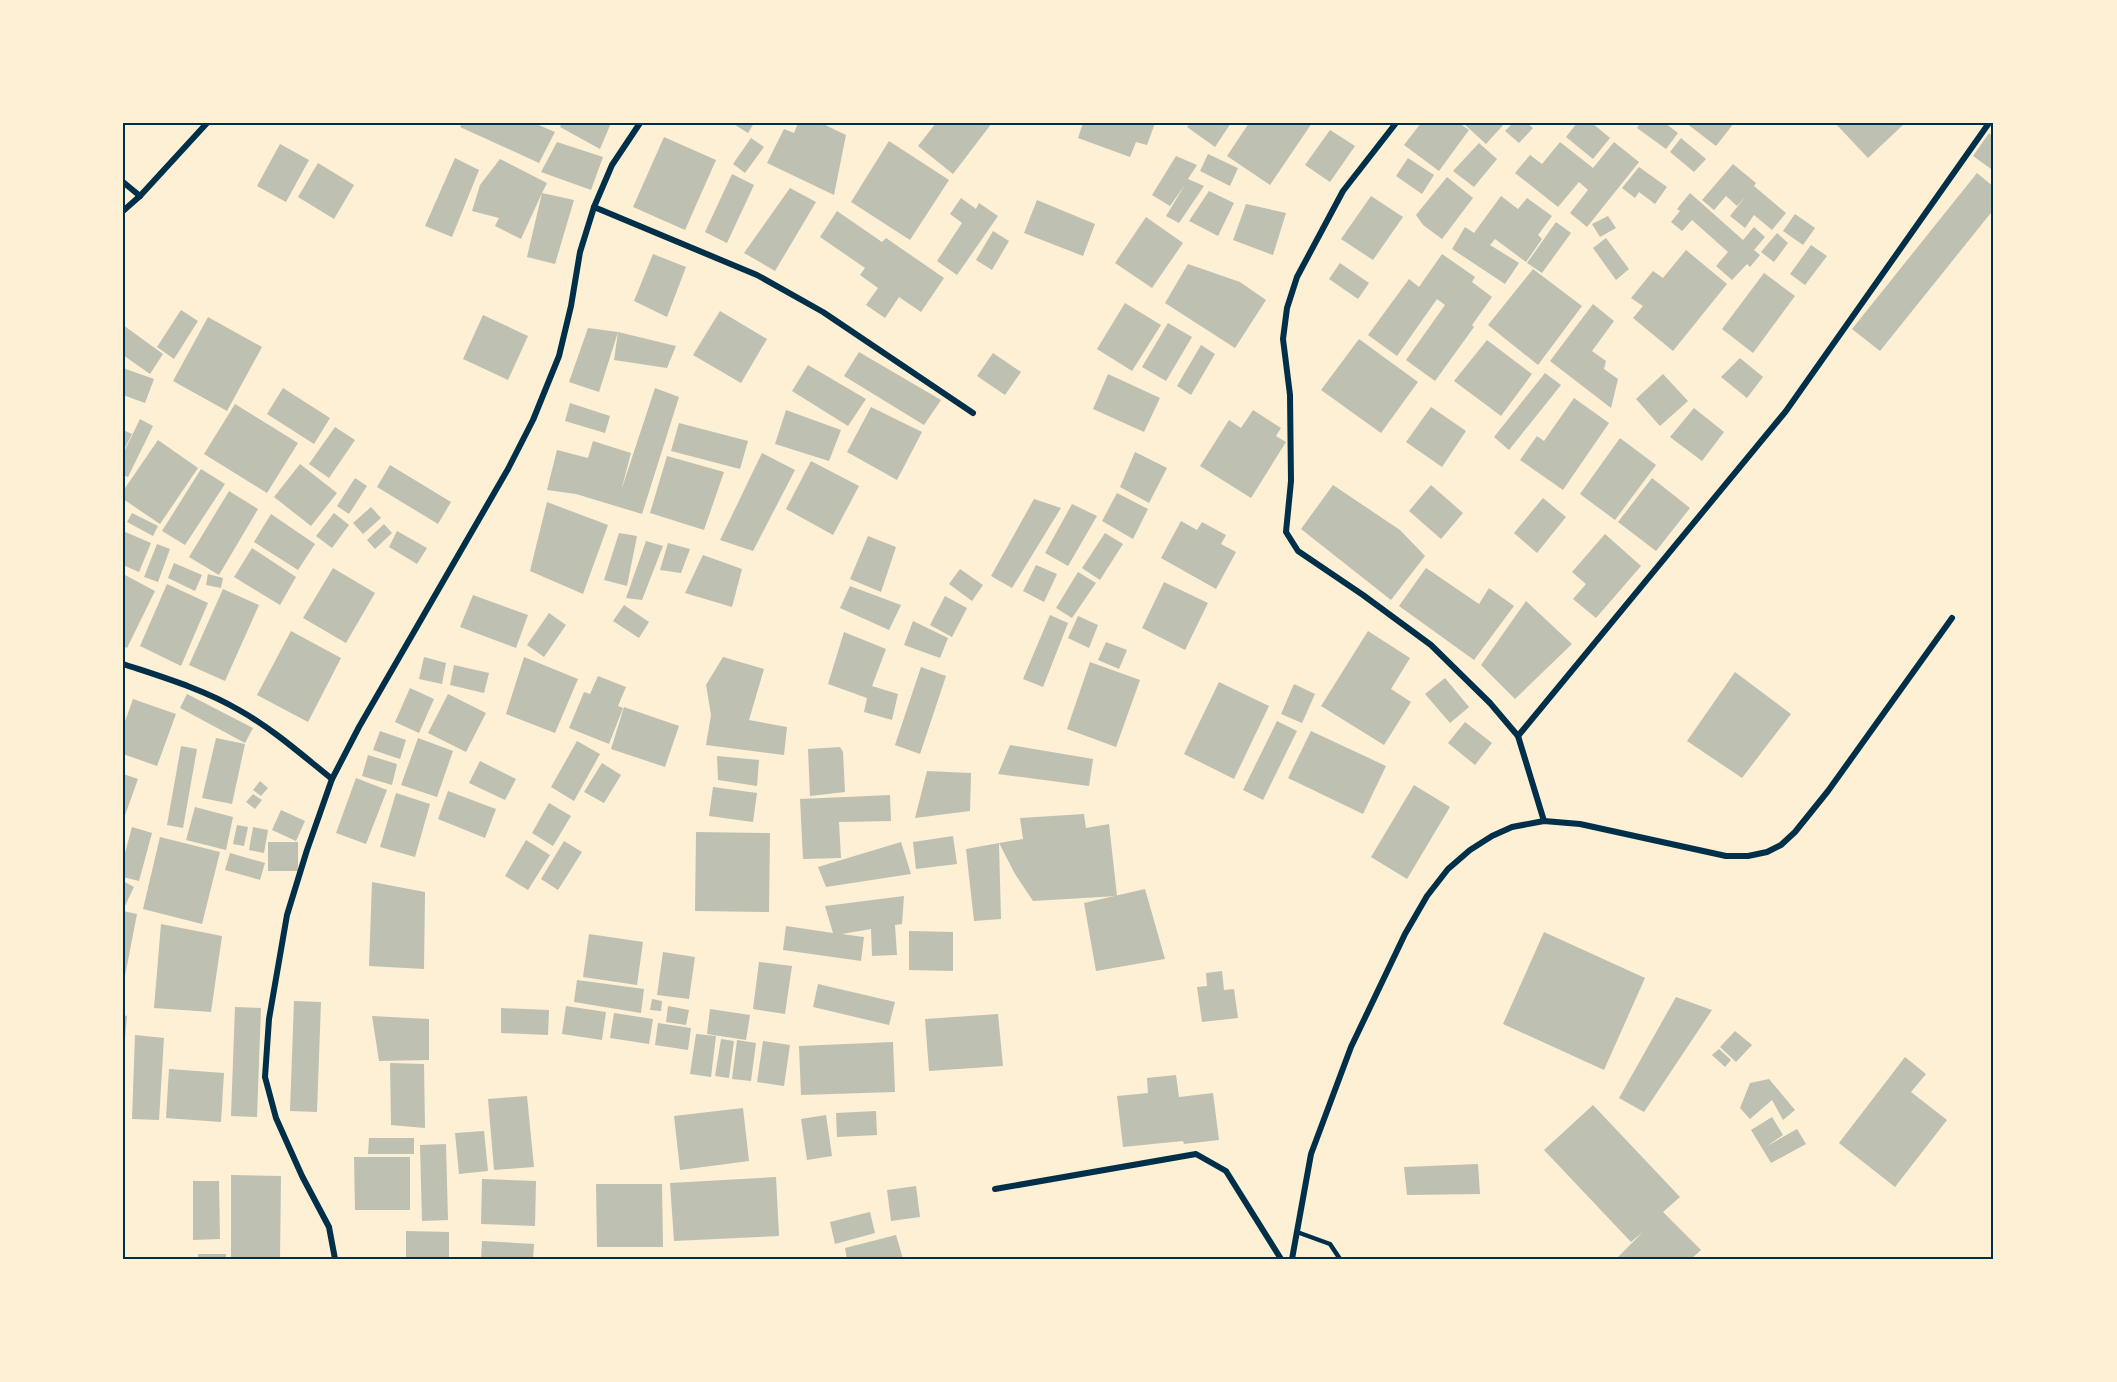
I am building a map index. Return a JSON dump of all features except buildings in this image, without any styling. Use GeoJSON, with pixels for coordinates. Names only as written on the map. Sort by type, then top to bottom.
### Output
{"type":"FeatureCollection","features":[{"type":"Feature","properties":{"kind":"street"},"geometry":{"type":"LineString","coordinates":[[123,211],[140,196],[207,123]]}},
{"type":"Feature","properties":{"kind":"street"},"geometry":{"type":"LineString","coordinates":[[335,1259],[329,1227],[302,1176],[276,1118],[265,1077],[269,1019],[287,915],[332,779],[359,727],[508,469],[533,420],[559,356],[571,306],[580,252],[594,207],[612,165],[640,123]]}},
{"type":"Feature","properties":{"kind":"street"},"geometry":{"type":"LineString","coordinates":[[1396,123],[1344,191],[1297,277],[1287,308],[1284,339],[1290,395],[1291,481],[1286,532],[1298,551],[1431,645],[1490,703],[1518,736],[1544,821]]}},
{"type":"Feature","properties":{"kind":"street"},"geometry":{"type":"LineString","coordinates":[[1518,736],[1786,411],[1989,123]]}},
{"type":"Feature","properties":{"kind":"street"},"geometry":{"type":"LineString","coordinates":[[123,182],[140,196]]}},
{"type":"Feature","properties":{"kind":"street"},"geometry":{"type":"LineString","coordinates":[[594,207],[757,275],[823,312],[973,413]]}},
{"type":"Feature","properties":{"kind":"street"},"geometry":{"type":"LineString","coordinates":[[1292,1259],[1311,1154],[1351,1047],[1405,934],[1427,896],[1448,869],[1470,850],[1492,836],[1512,827],[1544,821],[1580,824],[1726,856],[1748,856],[1774,849],[1795,832],[1828,791],[1952,618]]}},
{"type":"Feature","properties":{"kind":"street"},"geometry":{"type":"LineString","coordinates":[[123,664],[191,687],[239,710],[275,734],[332,779]]}},
{"type":"Feature","properties":{"kind":"street"},"geometry":{"type":"LineString","coordinates":[[995,1189],[1196,1154],[1226,1171],[1281,1259]]}},
{"type":"Feature","properties":{"kind":"lane"},"geometry":{"type":"LineString","coordinates":[[1297,1232],[1330,1244],[1340,1259]]}}]}
